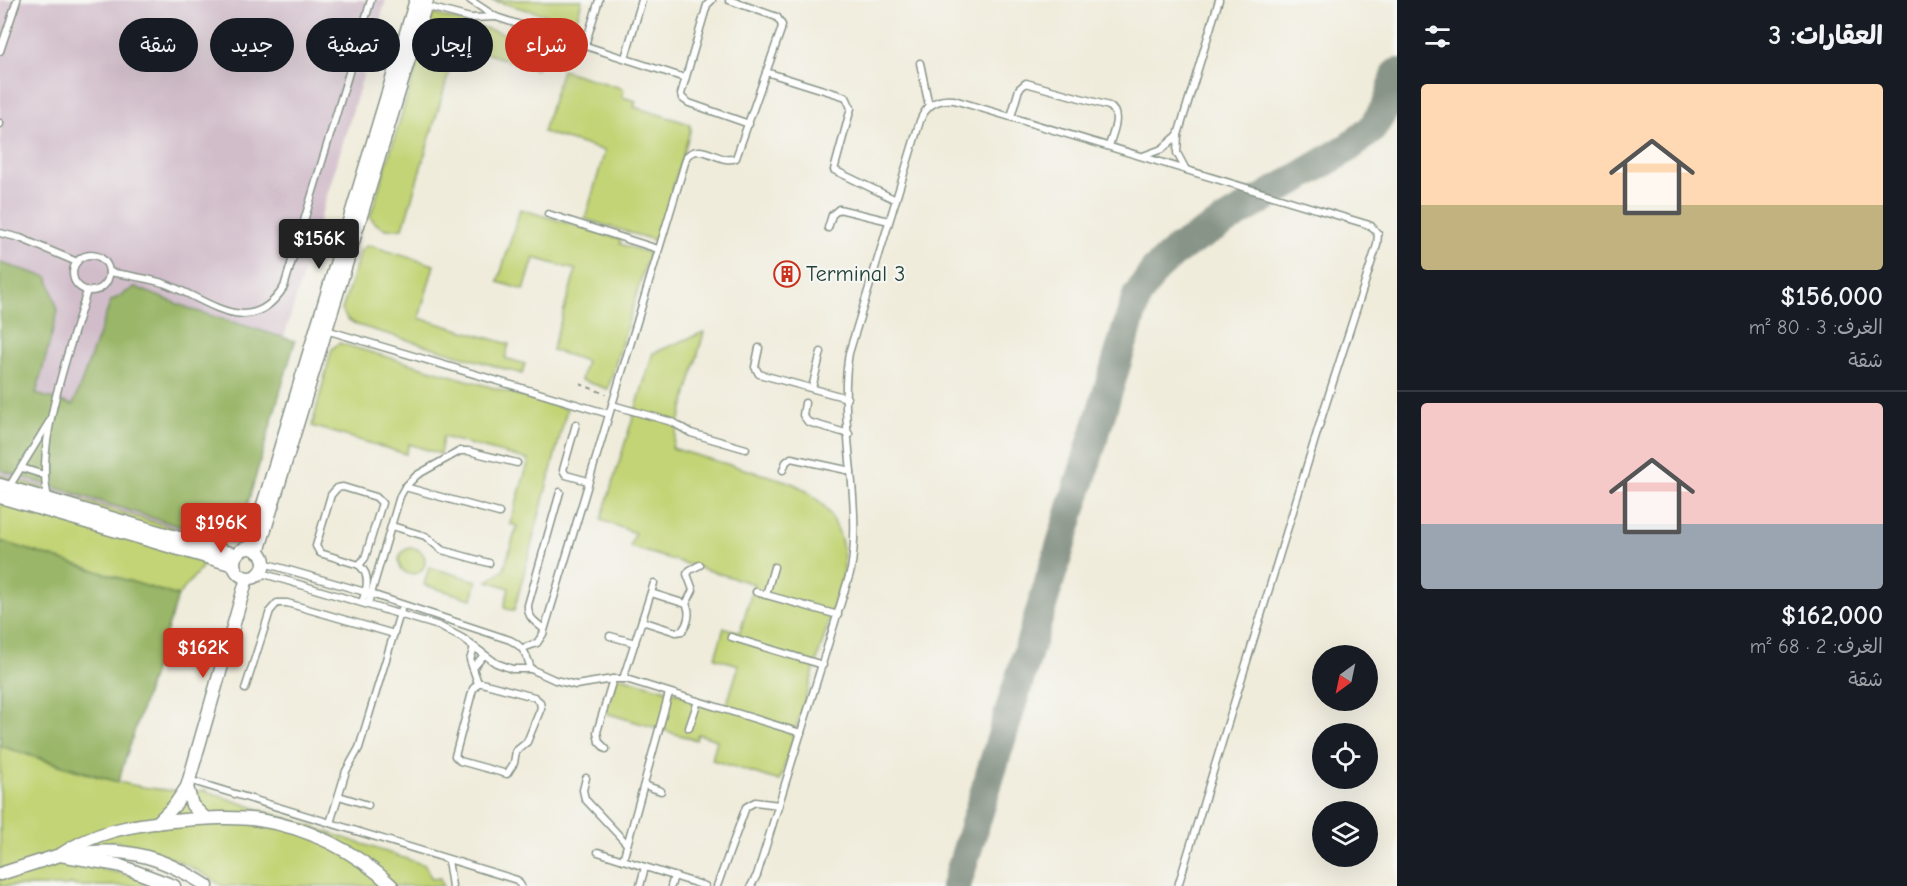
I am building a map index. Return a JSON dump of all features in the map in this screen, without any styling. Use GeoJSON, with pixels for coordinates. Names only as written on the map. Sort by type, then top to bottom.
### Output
{"type":"FeatureCollection","features":[{"type":"Feature","properties":{"kind":"street"},"geometry":{"type":"LineString","coordinates":[[235,560],[238,574],[247,578],[257,576],[258,559],[322,329],[421,2]]}},
{"type":"Feature","properties":{"kind":"street"},"geometry":{"type":"LineString","coordinates":[[3,490],[235,560]]}},
{"type":"Feature","properties":{"kind":"street"},"geometry":{"type":"LineString","coordinates":[[3,490],[50,501],[235,560]]}},
{"type":"Feature","properties":{"kind":"street"},"geometry":{"type":"LineString","coordinates":[[235,560],[245,549],[258,559]]}},
{"type":"Feature","properties":{"kind":"street"},"geometry":{"type":"LineString","coordinates":[[157,823],[174,806],[188,783],[247,578]]}},
{"type":"Feature","properties":{"kind":"street"},"geometry":{"type":"LineString","coordinates":[[188,783],[192,805],[205,818]]}},
{"type":"Feature","properties":{"kind":"street"},"geometry":{"type":"LineString","coordinates":[[60,855],[98,834],[125,827],[205,818],[259,820],[312,835],[338,846],[392,886]]}},
{"type":"Feature","properties":{"kind":"street"},"geometry":{"type":"LineString","coordinates":[[0,874],[60,855],[100,851],[133,853],[164,863],[207,886]]}},
{"type":"Feature","properties":{"kind":"street"},"geometry":{"type":"LineString","coordinates":[[60,855],[118,865],[174,886]]}},
{"type":"Feature","properties":{"kind":"lane"},"geometry":{"type":"LineString","coordinates":[[0,51],[17,0]]}},
{"type":"Feature","properties":{"kind":"lane"},"geometry":{"type":"LineString","coordinates":[[109,272],[163,283],[214,308],[233,314],[248,314],[264,309],[276,299],[284,287],[371,0]]}},
{"type":"Feature","properties":{"kind":"lane"},"geometry":{"type":"LineString","coordinates":[[470,0],[483,6],[496,17]]}},
{"type":"Feature","properties":{"kind":"lane"},"geometry":{"type":"LineString","coordinates":[[588,35],[599,0]]}},
{"type":"Feature","properties":{"kind":"lane"},"geometry":{"type":"LineString","coordinates":[[625,58],[642,0]]}},
{"type":"Feature","properties":{"kind":"lane"},"geometry":{"type":"LineString","coordinates":[[712,0],[707,5],[681,94],[685,101],[749,124]]}},
{"type":"Feature","properties":{"kind":"lane"},"geometry":{"type":"LineString","coordinates":[[523,648],[537,643],[544,629],[687,156],[700,150],[728,160],[734,160],[738,155],[781,30],[780,21],[772,15],[729,0]]}},
{"type":"Feature","properties":{"kind":"lane"},"geometry":{"type":"LineString","coordinates":[[1185,169],[1178,153],[1178,135],[1219,0]]}},
{"type":"Feature","properties":{"kind":"lane"},"geometry":{"type":"LineString","coordinates":[[421,2],[470,18],[496,17],[505,20]]}},
{"type":"Feature","properties":{"kind":"lane"},"geometry":{"type":"LineString","coordinates":[[588,46],[685,78]]}},
{"type":"Feature","properties":{"kind":"lane"},"geometry":{"type":"LineString","coordinates":[[920,63],[929,106]]}},
{"type":"Feature","properties":{"kind":"lane"},"geometry":{"type":"LineString","coordinates":[[766,72],[846,97],[851,108],[834,170],[896,200]]}},
{"type":"Feature","properties":{"kind":"lane"},"geometry":{"type":"LineString","coordinates":[[1011,117],[1019,89],[1026,83],[1109,106],[1116,112],[1117,118],[1109,146]]}},
{"type":"Feature","properties":{"kind":"lane"},"geometry":{"type":"LineString","coordinates":[[751,886],[758,875],[838,615],[853,558],[854,535],[846,375],[849,353],[920,121],[929,106],[936,101],[954,100],[1366,224],[1375,229],[1379,240],[1323,412],[1178,886]]}},
{"type":"Feature","properties":{"kind":"lane"},"geometry":{"type":"LineString","coordinates":[[1141,156],[1162,149],[1178,135]]}},
{"type":"Feature","properties":{"kind":"lane"},"geometry":{"type":"LineString","coordinates":[[828,228],[833,212],[839,209],[889,221]]}},
{"type":"Feature","properties":{"kind":"lane"},"geometry":{"type":"LineString","coordinates":[[548,214],[658,249]]}},
{"type":"Feature","properties":{"kind":"lane"},"geometry":{"type":"LineString","coordinates":[[0,233],[20,238],[77,262],[89,256],[103,259],[109,272],[105,285],[93,291],[80,287],[74,275],[77,262]]}},
{"type":"Feature","properties":{"kind":"lane"},"geometry":{"type":"LineString","coordinates":[[50,501],[44,476],[50,420],[87,291]]}},
{"type":"Feature","properties":{"kind":"lane"},"geometry":{"type":"LineString","coordinates":[[322,329],[609,414]]}},
{"type":"Feature","properties":{"kind":"lane"},"geometry":{"type":"LineString","coordinates":[[759,348],[755,368],[759,374],[847,398]]}},
{"type":"Feature","properties":{"kind":"lane"},"geometry":{"type":"LineString","coordinates":[[812,388],[820,352]]}},
{"type":"Feature","properties":{"kind":"lane"},"geometry":{"type":"LineString","coordinates":[[805,403],[803,415],[808,422],[849,434]]}},
{"type":"Feature","properties":{"kind":"lane"},"geometry":{"type":"LineString","coordinates":[[612,405],[672,422],[691,433],[746,449]]}},
{"type":"Feature","properties":{"kind":"lane"},"geometry":{"type":"LineString","coordinates":[[3,490],[22,468],[50,420]]}},
{"type":"Feature","properties":{"kind":"lane"},"geometry":{"type":"LineString","coordinates":[[576,424],[563,470],[566,475],[588,481]]}},
{"type":"Feature","properties":{"kind":"lane"},"geometry":{"type":"LineString","coordinates":[[365,603],[405,487],[417,475],[460,451],[517,463]]}},
{"type":"Feature","properties":{"kind":"lane"},"geometry":{"type":"LineString","coordinates":[[783,471],[786,462],[791,458],[851,471]]}},
{"type":"Feature","properties":{"kind":"lane"},"geometry":{"type":"LineString","coordinates":[[22,468],[44,476]]}},
{"type":"Feature","properties":{"kind":"lane"},"geometry":{"type":"LineString","coordinates":[[359,565],[365,558],[382,503],[376,497],[340,487],[331,495],[317,548],[323,554],[359,565],[367,577],[368,593]]}},
{"type":"Feature","properties":{"kind":"lane"},"geometry":{"type":"LineString","coordinates":[[405,487],[499,513]]}},
{"type":"Feature","properties":{"kind":"lane"},"geometry":{"type":"LineString","coordinates":[[544,629],[532,619],[528,604],[560,492]]}},
{"type":"Feature","properties":{"kind":"lane"},"geometry":{"type":"LineString","coordinates":[[392,526],[425,536],[442,550],[489,563]]}},
{"type":"Feature","properties":{"kind":"lane"},"geometry":{"type":"LineString","coordinates":[[258,559],[510,640],[523,648],[531,669]]}},
{"type":"Feature","properties":{"kind":"lane"},"geometry":{"type":"LineString","coordinates":[[258,559],[365,603],[439,626],[504,667],[531,669],[555,680],[576,685],[623,679],[801,733]]}},
{"type":"Feature","properties":{"kind":"lane"},"geometry":{"type":"LineString","coordinates":[[686,604],[693,590],[687,574],[700,565]]}},
{"type":"Feature","properties":{"kind":"lane"},"geometry":{"type":"LineString","coordinates":[[766,595],[774,567]]}},
{"type":"Feature","properties":{"kind":"lane"},"geometry":{"type":"LineString","coordinates":[[623,679],[654,584]]}},
{"type":"Feature","properties":{"kind":"lane"},"geometry":{"type":"LineString","coordinates":[[756,592],[838,615]]}},
{"type":"Feature","properties":{"kind":"lane"},"geometry":{"type":"LineString","coordinates":[[642,621],[679,632],[684,629],[687,620],[689,610],[686,604],[651,593]]}},
{"type":"Feature","properties":{"kind":"lane"},"geometry":{"type":"LineString","coordinates":[[245,689],[270,611],[277,603],[287,603],[394,634]]}},
{"type":"Feature","properties":{"kind":"lane"},"geometry":{"type":"LineString","coordinates":[[330,823],[346,771],[359,747],[403,604]]}},
{"type":"Feature","properties":{"kind":"lane"},"geometry":{"type":"LineString","coordinates":[[610,636],[635,643]]}},
{"type":"Feature","properties":{"kind":"lane"},"geometry":{"type":"LineString","coordinates":[[731,637],[822,664]]}},
{"type":"Feature","properties":{"kind":"lane"},"geometry":{"type":"LineString","coordinates":[[474,647],[470,660],[478,684]]}},
{"type":"Feature","properties":{"kind":"lane"},"geometry":{"type":"LineString","coordinates":[[473,668],[484,655]]}},
{"type":"Feature","properties":{"kind":"lane"},"geometry":{"type":"LineString","coordinates":[[606,749],[599,742],[597,732],[613,679]]}},
{"type":"Feature","properties":{"kind":"lane"},"geometry":{"type":"LineString","coordinates":[[482,683],[537,698],[540,702],[541,708],[527,742],[516,751],[514,763],[507,774],[460,761],[455,756],[473,689],[478,684],[482,683]]}},
{"type":"Feature","properties":{"kind":"lane"},"geometry":{"type":"LineString","coordinates":[[622,860],[669,693]]}},
{"type":"Feature","properties":{"kind":"lane"},"geometry":{"type":"LineString","coordinates":[[689,728],[698,701]]}},
{"type":"Feature","properties":{"kind":"lane"},"geometry":{"type":"LineString","coordinates":[[586,778],[583,790],[585,799],[627,844]]}},
{"type":"Feature","properties":{"kind":"lane"},"geometry":{"type":"LineString","coordinates":[[188,783],[517,880],[521,886]]}},
{"type":"Feature","properties":{"kind":"lane"},"geometry":{"type":"LineString","coordinates":[[644,785],[661,790]]}},
{"type":"Feature","properties":{"kind":"lane"},"geometry":{"type":"LineString","coordinates":[[339,796],[368,805]]}},
{"type":"Feature","properties":{"kind":"lane"},"geometry":{"type":"LineString","coordinates":[[717,886],[746,807],[755,802],[779,805]]}},
{"type":"Feature","properties":{"kind":"lane"},"geometry":{"type":"LineString","coordinates":[[598,852],[705,886]]}},
{"type":"Feature","properties":{"kind":"lane"},"geometry":{"type":"LineString","coordinates":[[448,860],[452,886]]}},
{"type":"Feature","properties":{"kind":"lane"},"geometry":{"type":"LineString","coordinates":[[640,886],[645,867]]}},
{"type":"Feature","properties":{"kind":"lane"},"geometry":{"type":"LineString","coordinates":[[758,875],[758,886]]}},
{"type":"Feature","properties":{"kind":"lane"},"geometry":{"type":"LineString","coordinates":[[670,886],[674,876]]}},
{"type":"Feature","properties":{"kind":"path"},"geometry":{"type":"LineString","coordinates":[[580,384],[614,397]]}},
{"type":"Feature","properties":{"kind":"shaded area"},"geometry":{"type":"Polygon","coordinates":[[[0,0],[386,0],[381,18],[306,18],[306,72],[364,72],[222,543],[0,475],[0,0]]]}},
{"type":"Feature","properties":{"kind":"green space"},"geometry":{"type":"Polygon","coordinates":[[[491,0],[582,0],[577,18],[558,18],[491,0]]]}},
{"type":"Feature","properties":{"kind":"green space"},"geometry":{"type":"Polygon","coordinates":[[[433,14],[447,18],[432,18],[433,14]]]}},
{"type":"Feature","properties":{"kind":"green space"},"geometry":{"type":"Polygon","coordinates":[[[493,31],[505,34],[505,60],[493,56],[493,31]]]}},
{"type":"Feature","properties":{"kind":"green space"},"geometry":{"type":"Polygon","coordinates":[[[415,72],[449,72],[403,228],[385,228],[377,225],[370,217],[415,72]]]}},
{"type":"Feature","properties":{"kind":"green space"},"geometry":{"type":"Polygon","coordinates":[[[561,72],[569,72],[624,89],[622,97],[636,101],[634,107],[690,124],[691,128],[657,241],[585,219],[605,151],[543,132],[561,72]]]}},
{"type":"Feature","properties":{"kind":"green space"},"geometry":{"type":"Polygon","coordinates":[[[520,209],[621,239],[620,244],[649,253],[608,389],[581,380],[586,361],[552,350],[576,270],[534,258],[524,290],[498,282],[520,209]]]}},
{"type":"Feature","properties":{"kind":"green space"},"geometry":{"type":"Polygon","coordinates":[[[368,245],[434,265],[419,318],[509,344],[505,358],[525,364],[522,374],[357,325],[347,319],[342,310],[361,250],[368,245]]]}},
{"type":"Feature","properties":{"kind":"green space"},"geometry":{"type":"Polygon","coordinates":[[[0,263],[48,277],[58,311],[36,394],[73,405],[111,301],[135,287],[196,311],[295,341],[236,544],[0,470],[0,263]]]}},
{"type":"Feature","properties":{"kind":"green space"},"geometry":{"type":"Polygon","coordinates":[[[704,332],[672,448],[779,478],[796,485],[808,492],[827,510],[834,521],[842,545],[844,572],[780,781],[712,760],[717,740],[698,734],[696,740],[606,713],[617,676],[726,707],[739,665],[715,658],[724,628],[740,632],[754,584],[630,547],[635,533],[601,520],[653,353],[704,332]]]}},
{"type":"Feature","properties":{"kind":"green space"},"geometry":{"type":"Polygon","coordinates":[[[339,343],[567,409],[514,611],[504,608],[509,588],[488,581],[504,569],[517,526],[510,524],[529,460],[443,437],[440,454],[409,444],[406,454],[312,426],[332,349],[339,343]]]}},
{"type":"Feature","properties":{"kind":"green space"},"geometry":{"type":"Polygon","coordinates":[[[0,475],[222,543],[178,596],[0,541],[0,475]]]}},
{"type":"Feature","properties":{"kind":"green space"},"geometry":{"type":"Polygon","coordinates":[[[0,541],[178,596],[118,782],[0,746],[0,541]]]}},
{"type":"Feature","properties":{"kind":"green space"},"geometry":{"type":"Polygon","coordinates":[[[412,548],[421,552],[425,561],[421,570],[412,574],[403,570],[399,561],[403,552],[412,548]]]}},
{"type":"Feature","properties":{"kind":"green space"},"geometry":{"type":"Polygon","coordinates":[[[429,567],[477,581],[472,599],[424,585],[429,567]]]}},
{"type":"Feature","properties":{"kind":"green space"},"geometry":{"type":"Polygon","coordinates":[[[0,746],[130,785],[183,791],[207,790],[425,865],[432,879],[440,878],[443,886],[222,886],[170,858],[141,847],[112,841],[100,869],[135,876],[160,886],[76,886],[72,884],[66,886],[0,886],[0,746]]]}},
{"type":"Feature","properties":{"kind":"taxiway"},"geometry":{"type":"LineString","coordinates":[[956,886],[1137,296],[1155,270],[1178,249],[1348,148],[1371,130],[1387,105],[1397,73]]}},
{"type":"Feature","properties":{"kind":"place","name":"Terminal 3"},"geometry":{"type":"Point","coordinates":[787,274]}}]}
